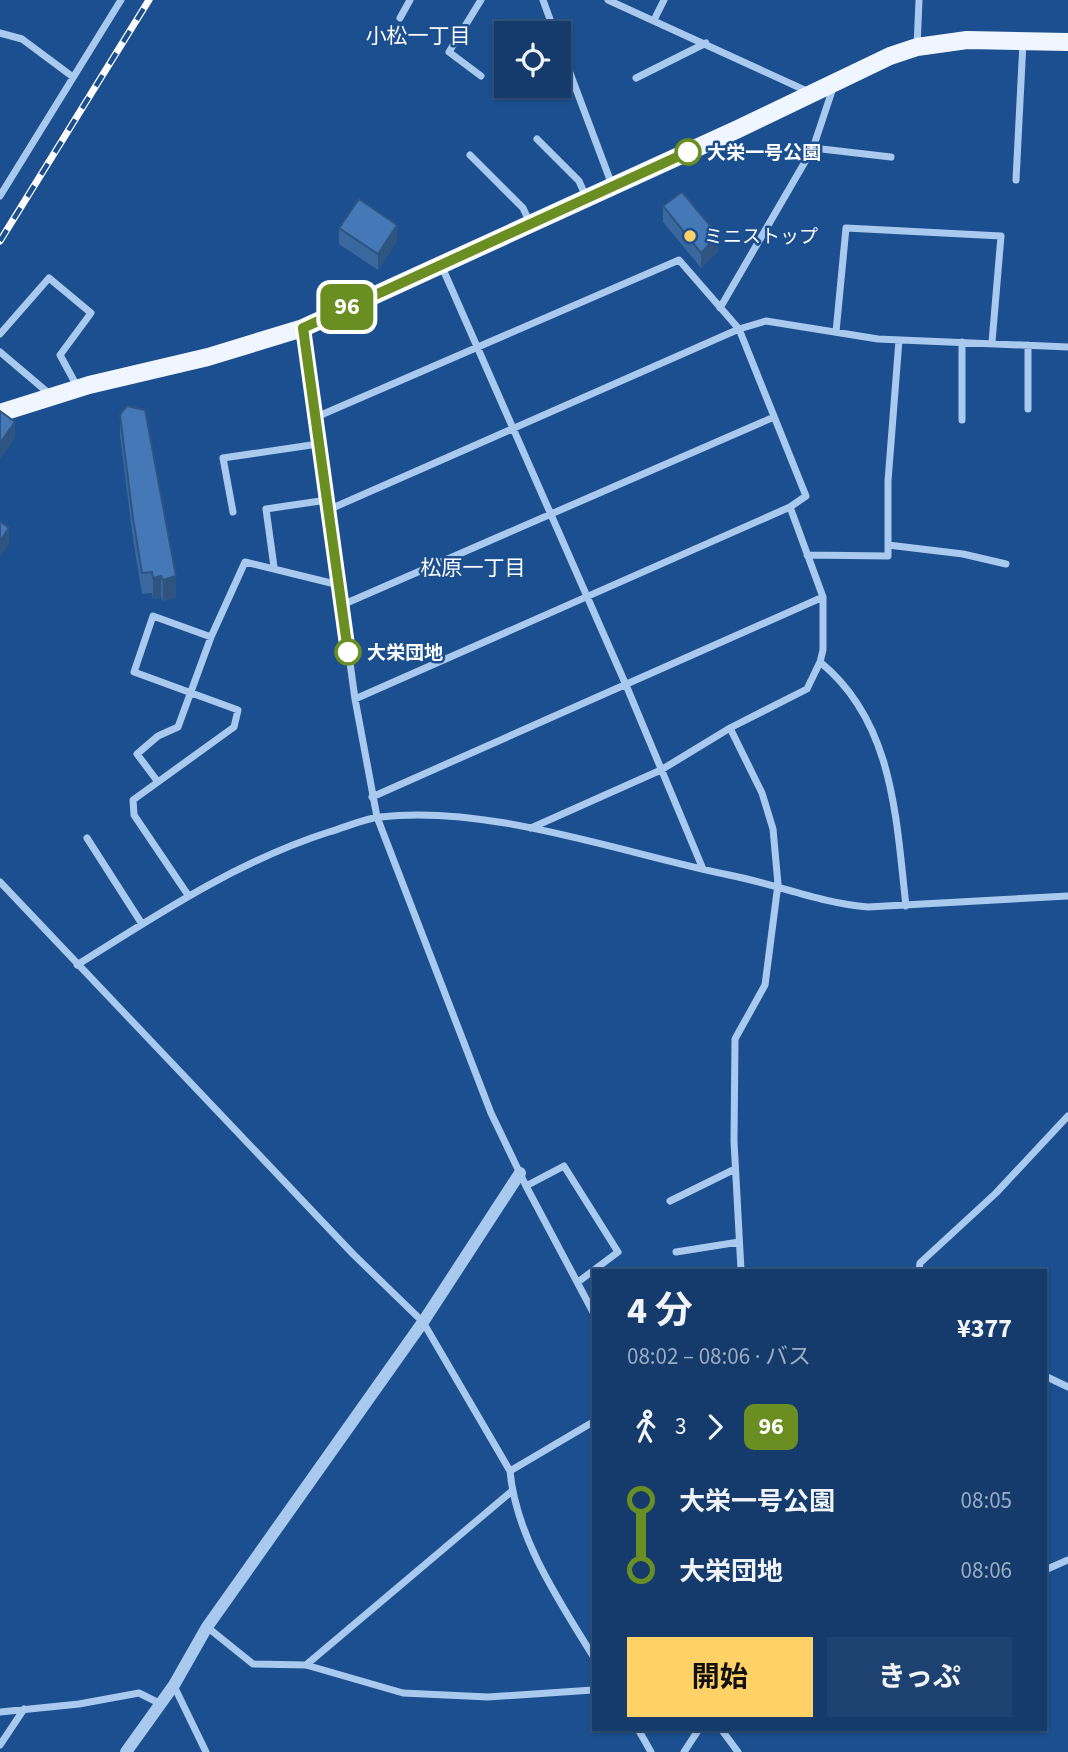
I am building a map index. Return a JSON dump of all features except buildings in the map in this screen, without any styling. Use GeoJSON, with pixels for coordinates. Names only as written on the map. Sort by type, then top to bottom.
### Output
{"type":"FeatureCollection","features":[{"type":"Feature","properties":{"kind":"main road"},"geometry":{"type":"LineString","coordinates":[[0,413],[78,388],[208,357],[303,328],[890,56],[917,47],[967,40],[1068,41]]}},
{"type":"Feature","properties":{"kind":"street"},"geometry":{"type":"LineString","coordinates":[[0,196],[121,0]]}},
{"type":"Feature","properties":{"kind":"street"},"geometry":{"type":"LineString","coordinates":[[400,18],[410,0]]}},
{"type":"Feature","properties":{"kind":"street"},"geometry":{"type":"LineString","coordinates":[[481,0],[449,52],[481,76]]}},
{"type":"Feature","properties":{"kind":"street"},"geometry":{"type":"LineString","coordinates":[[543,0],[551,21]]}},
{"type":"Feature","properties":{"kind":"street"},"geometry":{"type":"LineString","coordinates":[[608,0],[813,93]]}},
{"type":"Feature","properties":{"kind":"street"},"geometry":{"type":"LineString","coordinates":[[654,20],[664,0]]}},
{"type":"Feature","properties":{"kind":"street"},"geometry":{"type":"LineString","coordinates":[[917,47],[919,0]]}},
{"type":"Feature","properties":{"kind":"street"},"geometry":{"type":"LineString","coordinates":[[0,33],[22,39],[73,76]]}},
{"type":"Feature","properties":{"kind":"street"},"geometry":{"type":"LineString","coordinates":[[1016,180],[1023,41]]}},
{"type":"Feature","properties":{"kind":"street"},"geometry":{"type":"LineString","coordinates":[[636,78],[706,43]]}},
{"type":"Feature","properties":{"kind":"street"},"geometry":{"type":"LineString","coordinates":[[571,76],[612,186]]}},
{"type":"Feature","properties":{"kind":"street"},"geometry":{"type":"LineString","coordinates":[[720,308],[813,148],[834,83]]}},
{"type":"Feature","properties":{"kind":"street"},"geometry":{"type":"LineString","coordinates":[[537,139],[579,181],[587,198]]}},
{"type":"Feature","properties":{"kind":"street"},"geometry":{"type":"LineString","coordinates":[[813,148],[891,157]]}},
{"type":"Feature","properties":{"kind":"street"},"geometry":{"type":"LineString","coordinates":[[470,155],[523,208],[530,223]]}},
{"type":"Feature","properties":{"kind":"street"},"geometry":{"type":"LineString","coordinates":[[836,332],[845,228],[1001,236],[992,342]]}},
{"type":"Feature","properties":{"kind":"street"},"geometry":{"type":"LineString","coordinates":[[314,418],[679,260],[739,329],[806,496],[790,507],[355,698]]}},
{"type":"Feature","properties":{"kind":"street"},"geometry":{"type":"LineString","coordinates":[[440,263],[626,685],[703,869]]}},
{"type":"Feature","properties":{"kind":"street"},"geometry":{"type":"LineString","coordinates":[[0,334],[49,278],[91,313],[60,355],[78,388]]}},
{"type":"Feature","properties":{"kind":"street"},"geometry":{"type":"LineString","coordinates":[[328,510],[739,329],[766,321],[899,340],[1068,347]]}},
{"type":"Feature","properties":{"kind":"street"},"geometry":{"type":"LineString","coordinates":[[303,328],[355,698],[377,817],[466,1051],[523,1179],[592,1310]]}},
{"type":"Feature","properties":{"kind":"street"},"geometry":{"type":"LineString","coordinates":[[807,555],[888,556],[888,481],[899,340]]}},
{"type":"Feature","properties":{"kind":"street"},"geometry":{"type":"LineString","coordinates":[[962,342],[962,420]]}},
{"type":"Feature","properties":{"kind":"street"},"geometry":{"type":"LineString","coordinates":[[1028,345],[1028,409]]}},
{"type":"Feature","properties":{"kind":"street"},"geometry":{"type":"LineString","coordinates":[[0,352],[53,396]]}},
{"type":"Feature","properties":{"kind":"street"},"geometry":{"type":"LineString","coordinates":[[342,605],[774,417]]}},
{"type":"Feature","properties":{"kind":"street"},"geometry":{"type":"LineString","coordinates":[[233,512],[223,458],[318,444]]}},
{"type":"Feature","properties":{"kind":"street"},"geometry":{"type":"LineString","coordinates":[[274,567],[266,509],[327,500]]}},
{"type":"Feature","properties":{"kind":"street"},"geometry":{"type":"LineString","coordinates":[[531,828],[661,770],[730,728],[807,689],[820,662],[823,597],[790,507]]}},
{"type":"Feature","properties":{"kind":"street"},"geometry":{"type":"LineString","coordinates":[[888,545],[963,554],[1006,564]]}},
{"type":"Feature","properties":{"kind":"street"},"geometry":{"type":"LineString","coordinates":[[158,782],[138,754],[158,736],[178,727],[211,637],[245,562],[339,585]]}},
{"type":"Feature","properties":{"kind":"street"},"geometry":{"type":"LineString","coordinates":[[372,797],[823,597]]}},
{"type":"Feature","properties":{"kind":"street"},"geometry":{"type":"LineString","coordinates":[[188,895],[134,815],[133,800],[234,727],[238,710],[134,672],[153,616],[211,637]]}},
{"type":"Feature","properties":{"kind":"street"},"geometry":{"type":"LineString","coordinates":[[820,662],[842,680],[882,748],[893,791],[906,906]]}},
{"type":"Feature","properties":{"kind":"street"},"geometry":{"type":"LineString","coordinates":[[730,728],[762,793],[773,829],[778,884],[765,985],[735,1039],[735,1169],[741,1269]]}},
{"type":"Feature","properties":{"kind":"street"},"geometry":{"type":"LineString","coordinates":[[77,965],[188,895],[303,841],[377,817],[415,815],[531,828],[778,884],[836,904],[906,906],[1068,896]]}},
{"type":"Feature","properties":{"kind":"street"},"geometry":{"type":"LineString","coordinates":[[87,838],[142,924]]}},
{"type":"Feature","properties":{"kind":"street"},"geometry":{"type":"LineString","coordinates":[[0,882],[353,1254],[423,1322],[510,1471],[512,1491],[546,1581],[592,1654]]}},
{"type":"Feature","properties":{"kind":"street"},"geometry":{"type":"LineString","coordinates":[[919,1269],[920,1263],[996,1193],[1068,1116]]}},
{"type":"Feature","properties":{"kind":"street"},"geometry":{"type":"LineString","coordinates":[[126,1752],[174,1685],[207,1627],[523,1179],[564,1166],[618,1252],[595,1269]]}},
{"type":"Feature","properties":{"kind":"street"},"geometry":{"type":"LineString","coordinates":[[670,1201],[735,1169]]}},
{"type":"Feature","properties":{"kind":"street"},"geometry":{"type":"LineString","coordinates":[[676,1252],[739,1242]]}},
{"type":"Feature","properties":{"kind":"street"},"geometry":{"type":"LineString","coordinates":[[578,1282],[592,1272]]}},
{"type":"Feature","properties":{"kind":"street"},"geometry":{"type":"LineString","coordinates":[[1047,1377],[1068,1387]]}},
{"type":"Feature","properties":{"kind":"street"},"geometry":{"type":"LineString","coordinates":[[510,1471],[592,1423]]}},
{"type":"Feature","properties":{"kind":"street"},"geometry":{"type":"LineString","coordinates":[[306,1665],[512,1491]]}},
{"type":"Feature","properties":{"kind":"street"},"geometry":{"type":"LineString","coordinates":[[1047,1569],[1068,1560]]}},
{"type":"Feature","properties":{"kind":"street"},"geometry":{"type":"LineString","coordinates":[[207,1627],[253,1664],[306,1665],[403,1693],[488,1697],[592,1690]]}},
{"type":"Feature","properties":{"kind":"street"},"geometry":{"type":"LineString","coordinates":[[174,1685],[206,1752]]}},
{"type":"Feature","properties":{"kind":"street"},"geometry":{"type":"LineString","coordinates":[[0,1712],[79,1704],[139,1693],[161,1704]]}},
{"type":"Feature","properties":{"kind":"street"},"geometry":{"type":"LineString","coordinates":[[0,1745],[24,1709]]}},
{"type":"Feature","properties":{"kind":"street"},"geometry":{"type":"LineString","coordinates":[[639,1731],[651,1752]]}},
{"type":"Feature","properties":{"kind":"street"},"geometry":{"type":"LineString","coordinates":[[684,1752],[698,1731]]}},
{"type":"Feature","properties":{"kind":"street"},"geometry":{"type":"LineString","coordinates":[[722,1731],[738,1752]]}},
{"type":"Feature","properties":{"kind":"railway"},"geometry":{"type":"LineString","coordinates":[[0,241],[149,0]]}},
{"type":"Feature","properties":{"kind":"bus line","name":"96"},"geometry":{"type":"LineString","coordinates":[[348,652],[303,328],[440,263],[688,152]]}},
{"type":"Feature","properties":{"kind":"place","name":"大栄一号公園"},"geometry":{"type":"Point","coordinates":[688,152]}},
{"type":"Feature","properties":{"kind":"place","name":"ミニストップ"},"geometry":{"type":"Point","coordinates":[690,236]}},
{"type":"Feature","properties":{"kind":"place","name":"大栄団地"},"geometry":{"type":"Point","coordinates":[348,652]}},
{"type":"Feature","properties":{"kind":"district","name":"小松一丁目"},"geometry":{"type":"Point","coordinates":[418,36]}},
{"type":"Feature","properties":{"kind":"district","name":"松原一丁目"},"geometry":{"type":"Point","coordinates":[473,568]}}]}
